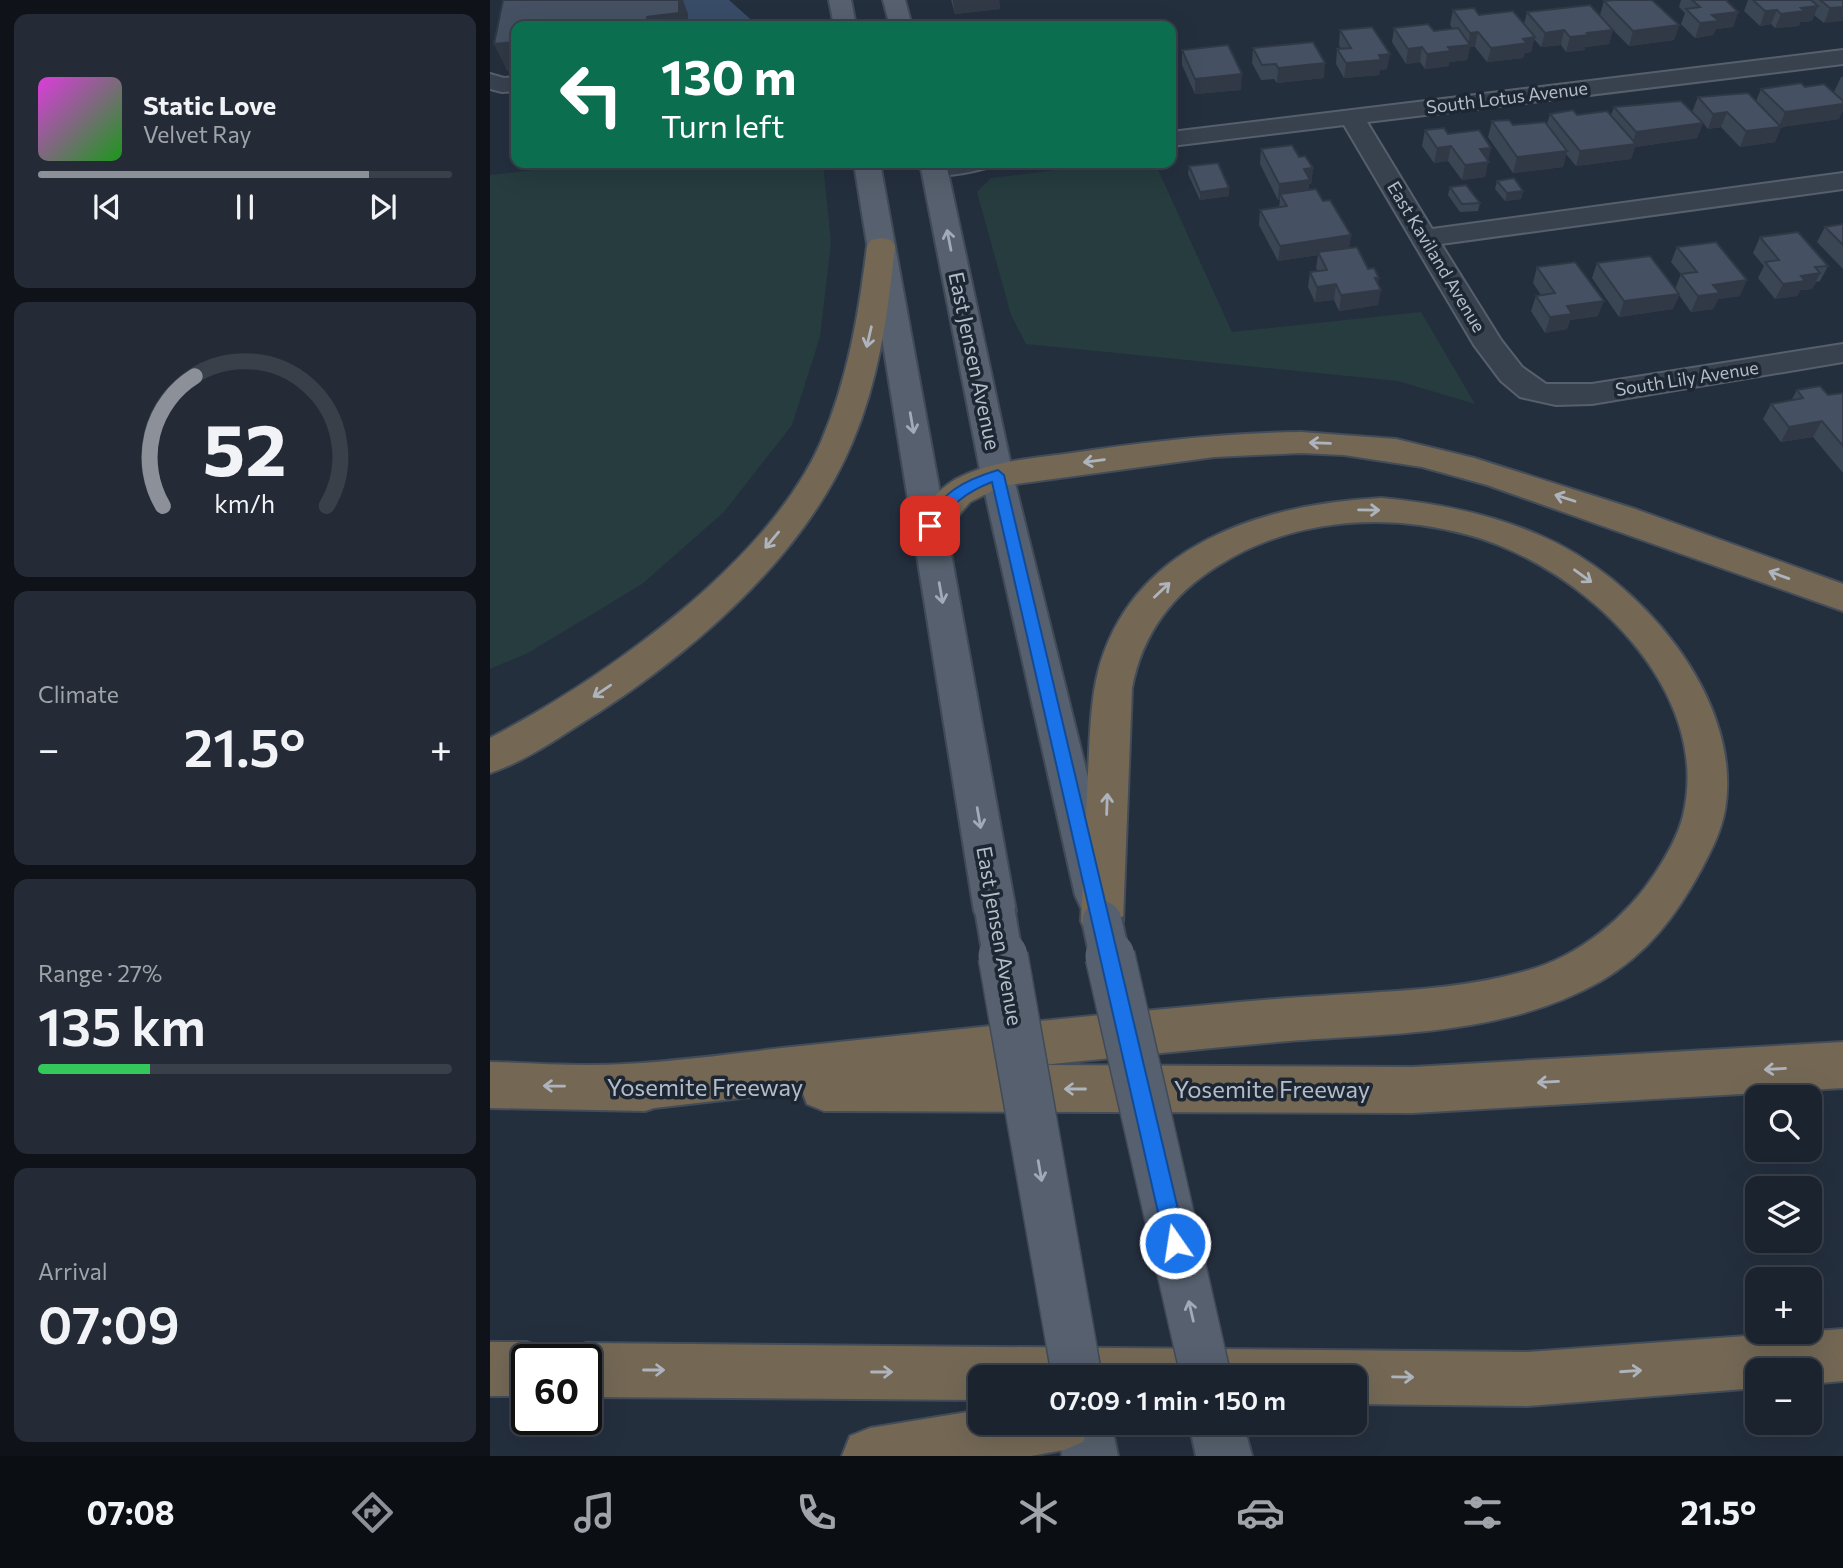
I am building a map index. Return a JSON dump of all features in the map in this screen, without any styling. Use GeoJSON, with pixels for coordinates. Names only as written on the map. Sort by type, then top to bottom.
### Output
{"type":"FeatureCollection","features":[{"type":"Feature","properties":{"kind":"highway"},"geometry":{"type":"LineString","coordinates":[[490,757],[603,692],[675,636],[755,561],[794,514],[823,469],[856,390],[874,316],[881,246]]}},
{"type":"Feature","properties":{"kind":"highway"},"geometry":{"type":"LineString","coordinates":[[930,526],[943,505],[968,486],[998,475],[1200,446],[1283,441],[1347,444],[1400,451],[1488,473],[1583,504],[1843,598]]}},
{"type":"Feature","properties":{"kind":"highway"},"geometry":{"type":"LineString","coordinates":[[619,1088],[1286,1020],[1456,1008],[1538,990],[1611,954],[1649,918],[1673,884],[1700,830],[1708,782],[1699,723],[1676,675],[1644,631],[1613,599],[1580,573],[1542,550],[1489,529],[1442,517],[1402,511],[1343,510],[1289,520],[1249,533],[1199,558],[1156,594],[1127,642],[1114,680],[1102,921]]}},
{"type":"Feature","properties":{"kind":"highway","name":"Yosemite Freeway"},"geometry":{"type":"LineString","coordinates":[[490,1086],[1413,1090],[1843,1065]]}},
{"type":"Feature","properties":{"kind":"highway"},"geometry":{"type":"LineString","coordinates":[[1367,1377],[1528,1379],[1843,1355]]}},
{"type":"Feature","properties":{"kind":"highway"},"geometry":{"type":"LineString","coordinates":[[490,1369],[511,1369]]}},
{"type":"Feature","properties":{"kind":"highway"},"geometry":{"type":"LineString","coordinates":[[602,1370],[968,1374]]}},
{"type":"Feature","properties":{"kind":"highway"},"geometry":{"type":"LineString","coordinates":[[870,1456],[993,1435]]}},
{"type":"Feature","properties":{"kind":"main road"},"geometry":{"type":"LineString","coordinates":[[840,0],[844,21]]}},
{"type":"Feature","properties":{"kind":"main road"},"geometry":{"type":"LineString","coordinates":[[894,0],[900,21]]}},
{"type":"Feature","properties":{"kind":"main road","name":"East Jensen Avenue"},"geometry":{"type":"LineString","coordinates":[[868,168],[1074,1365]]}},
{"type":"Feature","properties":{"kind":"main road","name":"East Jensen Avenue"},"geometry":{"type":"LineString","coordinates":[[929,168],[1203,1365]]}},
{"type":"Feature","properties":{"kind":"main road"},"geometry":{"type":"LineString","coordinates":[[1086,1435],[1090,1456]]}},
{"type":"Feature","properties":{"kind":"main road"},"geometry":{"type":"LineString","coordinates":[[1219,1435],[1224,1456]]}},
{"type":"Feature","properties":{"kind":"street","name":"South Lotus Avenue"},"geometry":{"type":"LineString","coordinates":[[1176,138],[1843,57]]}},
{"type":"Feature","properties":{"kind":"street"},"geometry":{"type":"LineString","coordinates":[[490,81],[511,84]]}},
{"type":"Feature","properties":{"kind":"street","name":"East Kaviland Avenue"},"geometry":{"type":"LineString","coordinates":[[1351,117],[1489,345],[1508,371],[1530,391]]}},
{"type":"Feature","properties":{"kind":"street"},"geometry":{"type":"LineString","coordinates":[[1425,238],[1843,181]]}},
{"type":"Feature","properties":{"kind":"street","name":"South Lily Avenue"},"geometry":{"type":"LineString","coordinates":[[1530,391],[1558,397],[1592,394],[1843,353]]}},
{"type":"Feature","properties":{"kind":"green space"},"geometry":{"type":"Polygon","coordinates":[[[552,168],[824,168],[831,242],[820,337],[792,425],[724,512],[642,584],[528,653],[490,669],[490,175],[552,168]]]}},
{"type":"Feature","properties":{"kind":"green space"},"geometry":{"type":"Polygon","coordinates":[[[1072,168],[1157,168],[1232,332],[1421,312],[1475,404],[1398,381],[1026,344],[1011,315],[977,192],[991,178],[1072,168]]]}},
{"type":"Feature","properties":{"kind":"water"},"geometry":{"type":"Polygon","coordinates":[[[657,0],[729,0],[752,21],[690,21],[680,12],[657,0]]]}},
{"type":"Feature","properties":{"kind":"building"},"geometry":{"type":"Polygon","coordinates":[[[503,0],[679,0],[679,13],[647,17],[647,21],[511,21],[511,42],[494,44],[503,0]]]}},
{"type":"Feature","properties":{"kind":"building"},"geometry":{"type":"Polygon","coordinates":[[[1652,0],[1679,25],[1633,31],[1604,1],[1652,0]]]}},
{"type":"Feature","properties":{"kind":"building"},"geometry":{"type":"Polygon","coordinates":[[[1692,0],[1726,0],[1738,12],[1712,15],[1719,21],[1700,23],[1686,9],[1700,7],[1692,0]]]}},
{"type":"Feature","properties":{"kind":"building"},"geometry":{"type":"Polygon","coordinates":[[[1753,0],[1811,0],[1818,6],[1801,8],[1805,11],[1781,14],[1777,10],[1765,11],[1753,0]]]}},
{"type":"Feature","properties":{"kind":"building"},"geometry":{"type":"Polygon","coordinates":[[[1820,0],[1843,0],[1843,7],[1830,8],[1820,0]]]}},
{"type":"Feature","properties":{"kind":"building"},"geometry":{"type":"Polygon","coordinates":[[[1590,5],[1613,30],[1570,37],[1564,30],[1545,33],[1527,12],[1590,5]]]}},
{"type":"Feature","properties":{"kind":"building"},"geometry":{"type":"Polygon","coordinates":[[[1474,8],[1479,15],[1513,11],[1535,37],[1523,39],[1527,43],[1491,48],[1478,32],[1470,33],[1453,10],[1474,8]]]}},
{"type":"Feature","properties":{"kind":"building"},"geometry":{"type":"Polygon","coordinates":[[[1428,24],[1434,31],[1458,28],[1470,45],[1448,47],[1451,51],[1427,54],[1422,47],[1408,49],[1394,28],[1428,24]]]}},
{"type":"Feature","properties":{"kind":"building"},"geometry":{"type":"Polygon","coordinates":[[[1372,27],[1390,54],[1379,55],[1381,60],[1346,63],[1337,49],[1351,48],[1340,30],[1372,27]]]}},
{"type":"Feature","properties":{"kind":"building"},"geometry":{"type":"Polygon","coordinates":[[[1313,42],[1325,63],[1278,68],[1276,64],[1262,65],[1253,48],[1313,42]]]}},
{"type":"Feature","properties":{"kind":"building"},"geometry":{"type":"Polygon","coordinates":[[[1228,45],[1242,74],[1195,79],[1182,50],[1228,45]]]}},
{"type":"Feature","properties":{"kind":"building"},"geometry":{"type":"Polygon","coordinates":[[[1801,83],[1805,87],[1824,84],[1843,104],[1785,112],[1761,89],[1801,83]]]}},
{"type":"Feature","properties":{"kind":"building"},"geometry":{"type":"Polygon","coordinates":[[[1748,93],[1781,127],[1746,131],[1727,112],[1713,114],[1698,97],[1748,93]]]}},
{"type":"Feature","properties":{"kind":"building"},"geometry":{"type":"Polygon","coordinates":[[[1681,101],[1703,123],[1636,132],[1614,107],[1681,101]]]}},
{"type":"Feature","properties":{"kind":"building"},"geometry":{"type":"Polygon","coordinates":[[[1573,110],[1577,115],[1607,111],[1636,144],[1580,151],[1550,114],[1573,110]]]}},
{"type":"Feature","properties":{"kind":"building"},"geometry":{"type":"Polygon","coordinates":[[[1509,120],[1513,125],[1545,122],[1567,151],[1517,157],[1492,121],[1509,120]]]}},
{"type":"Feature","properties":{"kind":"building"},"geometry":{"type":"Polygon","coordinates":[[[1444,128],[1448,134],[1479,130],[1491,148],[1480,149],[1489,162],[1465,165],[1451,146],[1437,148],[1425,130],[1444,128]]]}},
{"type":"Feature","properties":{"kind":"building"},"geometry":{"type":"Polygon","coordinates":[[[1292,145],[1299,157],[1305,156],[1313,168],[1304,169],[1310,180],[1279,184],[1261,149],[1292,145]]]}},
{"type":"Feature","properties":{"kind":"building"},"geometry":{"type":"Polygon","coordinates":[[[1218,163],[1229,188],[1200,192],[1189,166],[1218,163]]]}},
{"type":"Feature","properties":{"kind":"building"},"geometry":{"type":"Polygon","coordinates":[[[1514,178],[1523,191],[1507,193],[1497,181],[1514,178]]]}},
{"type":"Feature","properties":{"kind":"building"},"geometry":{"type":"Polygon","coordinates":[[[1466,185],[1480,203],[1462,204],[1450,187],[1466,185]]]}},
{"type":"Feature","properties":{"kind":"building"},"geometry":{"type":"Polygon","coordinates":[[[1316,189],[1323,201],[1330,200],[1351,235],[1280,246],[1260,210],[1287,206],[1280,194],[1316,189]]]}},
{"type":"Feature","properties":{"kind":"building"},"geometry":{"type":"Polygon","coordinates":[[[1843,224],[1843,245],[1825,227],[1843,224]]]}},
{"type":"Feature","properties":{"kind":"building"},"geometry":{"type":"Polygon","coordinates":[[[1798,232],[1828,266],[1815,267],[1820,273],[1801,276],[1805,281],[1783,284],[1765,262],[1779,260],[1760,237],[1798,232]]]}},
{"type":"Feature","properties":{"kind":"building"},"geometry":{"type":"Polygon","coordinates":[[[1716,242],[1747,280],[1713,285],[1720,293],[1698,296],[1681,274],[1697,272],[1677,247],[1716,242]]]}},
{"type":"Feature","properties":{"kind":"building"},"geometry":{"type":"Polygon","coordinates":[[[1357,247],[1368,269],[1374,268],[1381,290],[1341,295],[1336,284],[1317,287],[1310,272],[1327,270],[1318,252],[1357,247]]]}},
{"type":"Feature","properties":{"kind":"building"},"geometry":{"type":"Polygon","coordinates":[[[1650,256],[1679,294],[1624,301],[1597,263],[1650,256]]]}},
{"type":"Feature","properties":{"kind":"building"},"geometry":{"type":"Polygon","coordinates":[[[1575,262],[1604,301],[1567,306],[1572,314],[1550,317],[1536,296],[1555,293],[1537,267],[1575,262]]]}},
{"type":"Feature","properties":{"kind":"building"},"geometry":{"type":"Polygon","coordinates":[[[1820,386],[1828,395],[1843,393],[1843,446],[1822,421],[1789,427],[1771,404],[1803,398],[1797,390],[1820,386]]]}},
{"type":"Feature","properties":{"kind":"route"},"geometry":{"type":"LineString","coordinates":[[930,526],[943,505],[968,486],[998,475],[1175,1243]]}}]}
